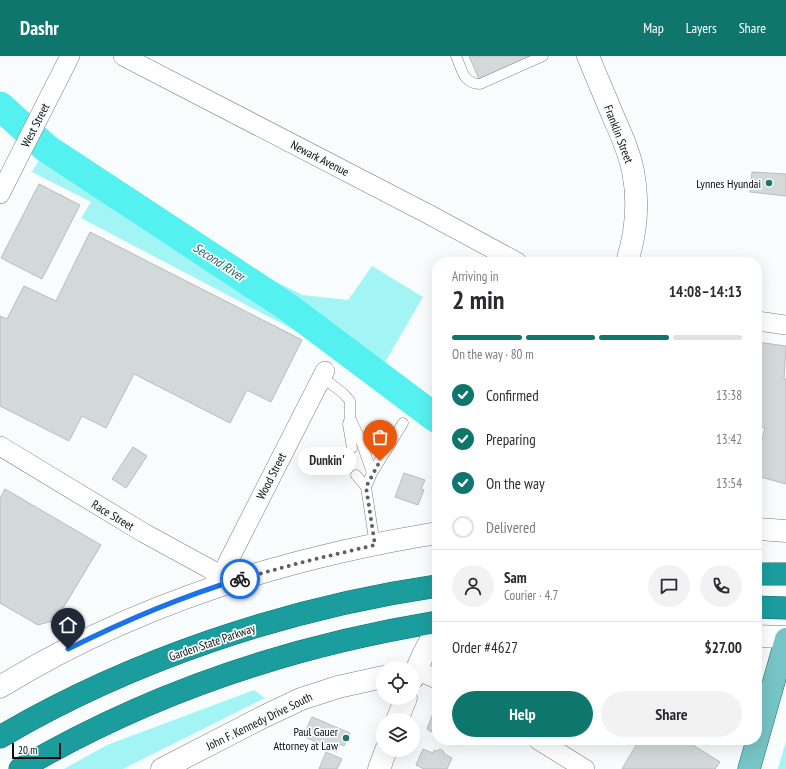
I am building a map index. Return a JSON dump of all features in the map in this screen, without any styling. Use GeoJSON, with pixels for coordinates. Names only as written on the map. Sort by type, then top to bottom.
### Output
{"type":"FeatureCollection","features":[{"type":"Feature","properties":{"kind":"highway"},"geometry":{"type":"LineString","coordinates":[[762,574],[786,574]]}},
{"type":"Feature","properties":{"kind":"highway","name":"Garden State Parkway"},"geometry":{"type":"LineString","coordinates":[[0,737],[48,711],[116,678],[199,646],[294,616],[374,597],[427,588]]}},
{"type":"Feature","properties":{"kind":"highway"},"geometry":{"type":"LineString","coordinates":[[762,608],[786,608]]}},
{"type":"Feature","properties":{"kind":"highway"},"geometry":{"type":"LineString","coordinates":[[20,769],[106,724],[207,681],[308,649],[372,634],[432,623]]}},
{"type":"Feature","properties":{"kind":"main road","name":"Franklin Street"},"geometry":{"type":"LineString","coordinates":[[588,56],[623,140],[633,170],[635,186],[635,217],[628,257]]}},
{"type":"Feature","properties":{"kind":"main road"},"geometry":{"type":"LineString","coordinates":[[762,530],[786,532]]}},
{"type":"Feature","properties":{"kind":"main road"},"geometry":{"type":"LineString","coordinates":[[0,687],[56,655],[122,623],[175,601],[224,584],[311,560],[375,545],[432,534]]}},
{"type":"Feature","properties":{"kind":"main road"},"geometry":{"type":"LineString","coordinates":[[762,636],[786,638],[764,688],[762,703]]}},
{"type":"Feature","properties":{"kind":"main road"},"geometry":{"type":"LineString","coordinates":[[420,671],[432,641]]}},
{"type":"Feature","properties":{"kind":"main road","name":"John F. Kennedy Drive South"},"geometry":{"type":"LineString","coordinates":[[162,769],[300,699],[338,687],[376,679]]}},
{"type":"Feature","properties":{"kind":"main road"},"geometry":{"type":"LineString","coordinates":[[749,769],[755,745]]}},
{"type":"Feature","properties":{"kind":"main road"},"geometry":{"type":"LineString","coordinates":[[379,769],[383,757]]}},
{"type":"Feature","properties":{"kind":"street","name":"West Street"},"geometry":{"type":"LineString","coordinates":[[0,194],[70,56]]}},
{"type":"Feature","properties":{"kind":"street","name":"Newark Avenue"},"geometry":{"type":"LineString","coordinates":[[123,56],[406,202],[508,257]]}},
{"type":"Feature","properties":{"kind":"street"},"geometry":{"type":"LineString","coordinates":[[762,322],[786,325]]}},
{"type":"Feature","properties":{"kind":"street","name":"Wood Street"},"geometry":{"type":"LineString","coordinates":[[224,584],[225,569],[230,558],[323,374]]}},
{"type":"Feature","properties":{"kind":"street","name":"Race Street"},"geometry":{"type":"LineString","coordinates":[[0,446],[144,533],[210,569],[220,577],[224,584]]}},
{"type":"Feature","properties":{"kind":"street"},"geometry":{"type":"LineString","coordinates":[[420,671],[432,677]]}},
{"type":"Feature","properties":{"kind":"street"},"geometry":{"type":"LineString","coordinates":[[546,745],[585,769]]}},
{"type":"Feature","properties":{"kind":"lane"},"geometry":{"type":"LineString","coordinates":[[456,56],[466,80],[473,84],[480,84],[543,56]]}},
{"type":"Feature","properties":{"kind":"lane"},"geometry":{"type":"LineString","coordinates":[[323,374],[347,396],[350,401],[350,418],[348,424],[352,448]]}},
{"type":"Feature","properties":{"kind":"lane"},"geometry":{"type":"LineString","coordinates":[[350,418],[361,441],[372,473]]}},
{"type":"Feature","properties":{"kind":"lane"},"geometry":{"type":"LineString","coordinates":[[366,487],[372,473],[403,423]]}},
{"type":"Feature","properties":{"kind":"lane"},"geometry":{"type":"LineString","coordinates":[[356,474],[366,487],[375,545]]}},
{"type":"Feature","properties":{"kind":"shaded area"},"geometry":{"type":"Polygon","coordinates":[[[46,148],[169,230],[303,295],[348,300],[372,266],[423,297],[384,364],[298,332],[81,218],[91,202],[32,172],[46,148]]]}},
{"type":"Feature","properties":{"kind":"shaded area"},"geometry":{"type":"Polygon","coordinates":[[[254,690],[265,698],[123,769],[64,769],[107,745],[254,690]]]}},
{"type":"Feature","properties":{"kind":"shaded area"},"geometry":{"type":"Polygon","coordinates":[[[786,741],[786,769],[778,769],[786,741]]]}},
{"type":"Feature","properties":{"kind":"building"},"geometry":{"type":"Polygon","coordinates":[[[469,56],[535,56],[479,79],[469,56]]]}},
{"type":"Feature","properties":{"kind":"building","name":"Lynnes Hyundai"},"geometry":{"type":"Polygon","coordinates":[[[752,172],[786,174],[786,196],[750,192],[752,172]]]}},
{"type":"Feature","properties":{"kind":"building"},"geometry":{"type":"Polygon","coordinates":[[[39,184],[80,205],[42,279],[1,258],[39,184]]]}},
{"type":"Feature","properties":{"kind":"building"},"geometry":{"type":"Polygon","coordinates":[[[90,232],[302,340],[271,402],[247,390],[230,423],[134,374],[106,428],[82,416],[69,441],[0,406],[0,316],[7,319],[24,286],[56,301],[90,232]]]}},
{"type":"Feature","properties":{"kind":"building"},"geometry":{"type":"Polygon","coordinates":[[[762,343],[786,346],[784,379],[786,379],[786,484],[762,477],[762,439],[765,428],[762,428],[762,343]]]}},
{"type":"Feature","properties":{"kind":"building"},"geometry":{"type":"Polygon","coordinates":[[[133,447],[147,456],[126,488],[112,479],[133,447]]]}},
{"type":"Feature","properties":{"kind":"building"},"geometry":{"type":"Polygon","coordinates":[[[404,473],[425,480],[421,489],[424,490],[418,505],[395,497],[404,473]]]}},
{"type":"Feature","properties":{"kind":"building"},"geometry":{"type":"Polygon","coordinates":[[[5,489],[101,545],[56,620],[38,625],[0,603],[0,498],[5,489]]]}},
{"type":"Feature","properties":{"kind":"building"},"geometry":{"type":"Polygon","coordinates":[[[432,716],[432,730],[431,732],[427,729],[432,716]]]}},
{"type":"Feature","properties":{"kind":"building"},"geometry":{"type":"Polygon","coordinates":[[[312,717],[350,733],[344,746],[340,744],[337,752],[303,736],[312,717]]]}},
{"type":"Feature","properties":{"kind":"building"},"geometry":{"type":"Polygon","coordinates":[[[636,745],[693,745],[720,762],[715,769],[622,769],[636,745]]]}},
{"type":"Feature","properties":{"kind":"building"},"geometry":{"type":"Polygon","coordinates":[[[423,749],[433,753],[434,750],[437,751],[440,749],[452,758],[447,769],[424,769],[416,765],[423,749]]]}},
{"type":"Feature","properties":{"kind":"building"},"geometry":{"type":"Polygon","coordinates":[[[326,752],[342,759],[337,769],[319,769],[326,752]]]}},
{"type":"Feature","properties":{"kind":"waterway","name":"Second River"},"geometry":{"type":"LineString","coordinates":[[0,106],[46,148],[289,308],[432,415]]}},
{"type":"Feature","properties":{"kind":"way so far"},"geometry":{"type":"LineString","coordinates":[[240,579],[375,545],[366,487],[372,473],[380,461]]}},
{"type":"Feature","properties":{"kind":"place","name":"Lynnes Hyundai"},"geometry":{"type":"Point","coordinates":[769,183]}},
{"type":"Feature","properties":{"kind":"place","name":"Dunkin'"},"geometry":{"type":"Point","coordinates":[380,461]}},
{"type":"Feature","properties":{"kind":"place","name":"Paul Gauer Attorney at Law"},"geometry":{"type":"Point","coordinates":[346,738]}},
{"type":"Feature","properties":{"kind":"route"},"geometry":{"type":"LineString","coordinates":[[68,649],[175,601],[240,579]]}}]}
